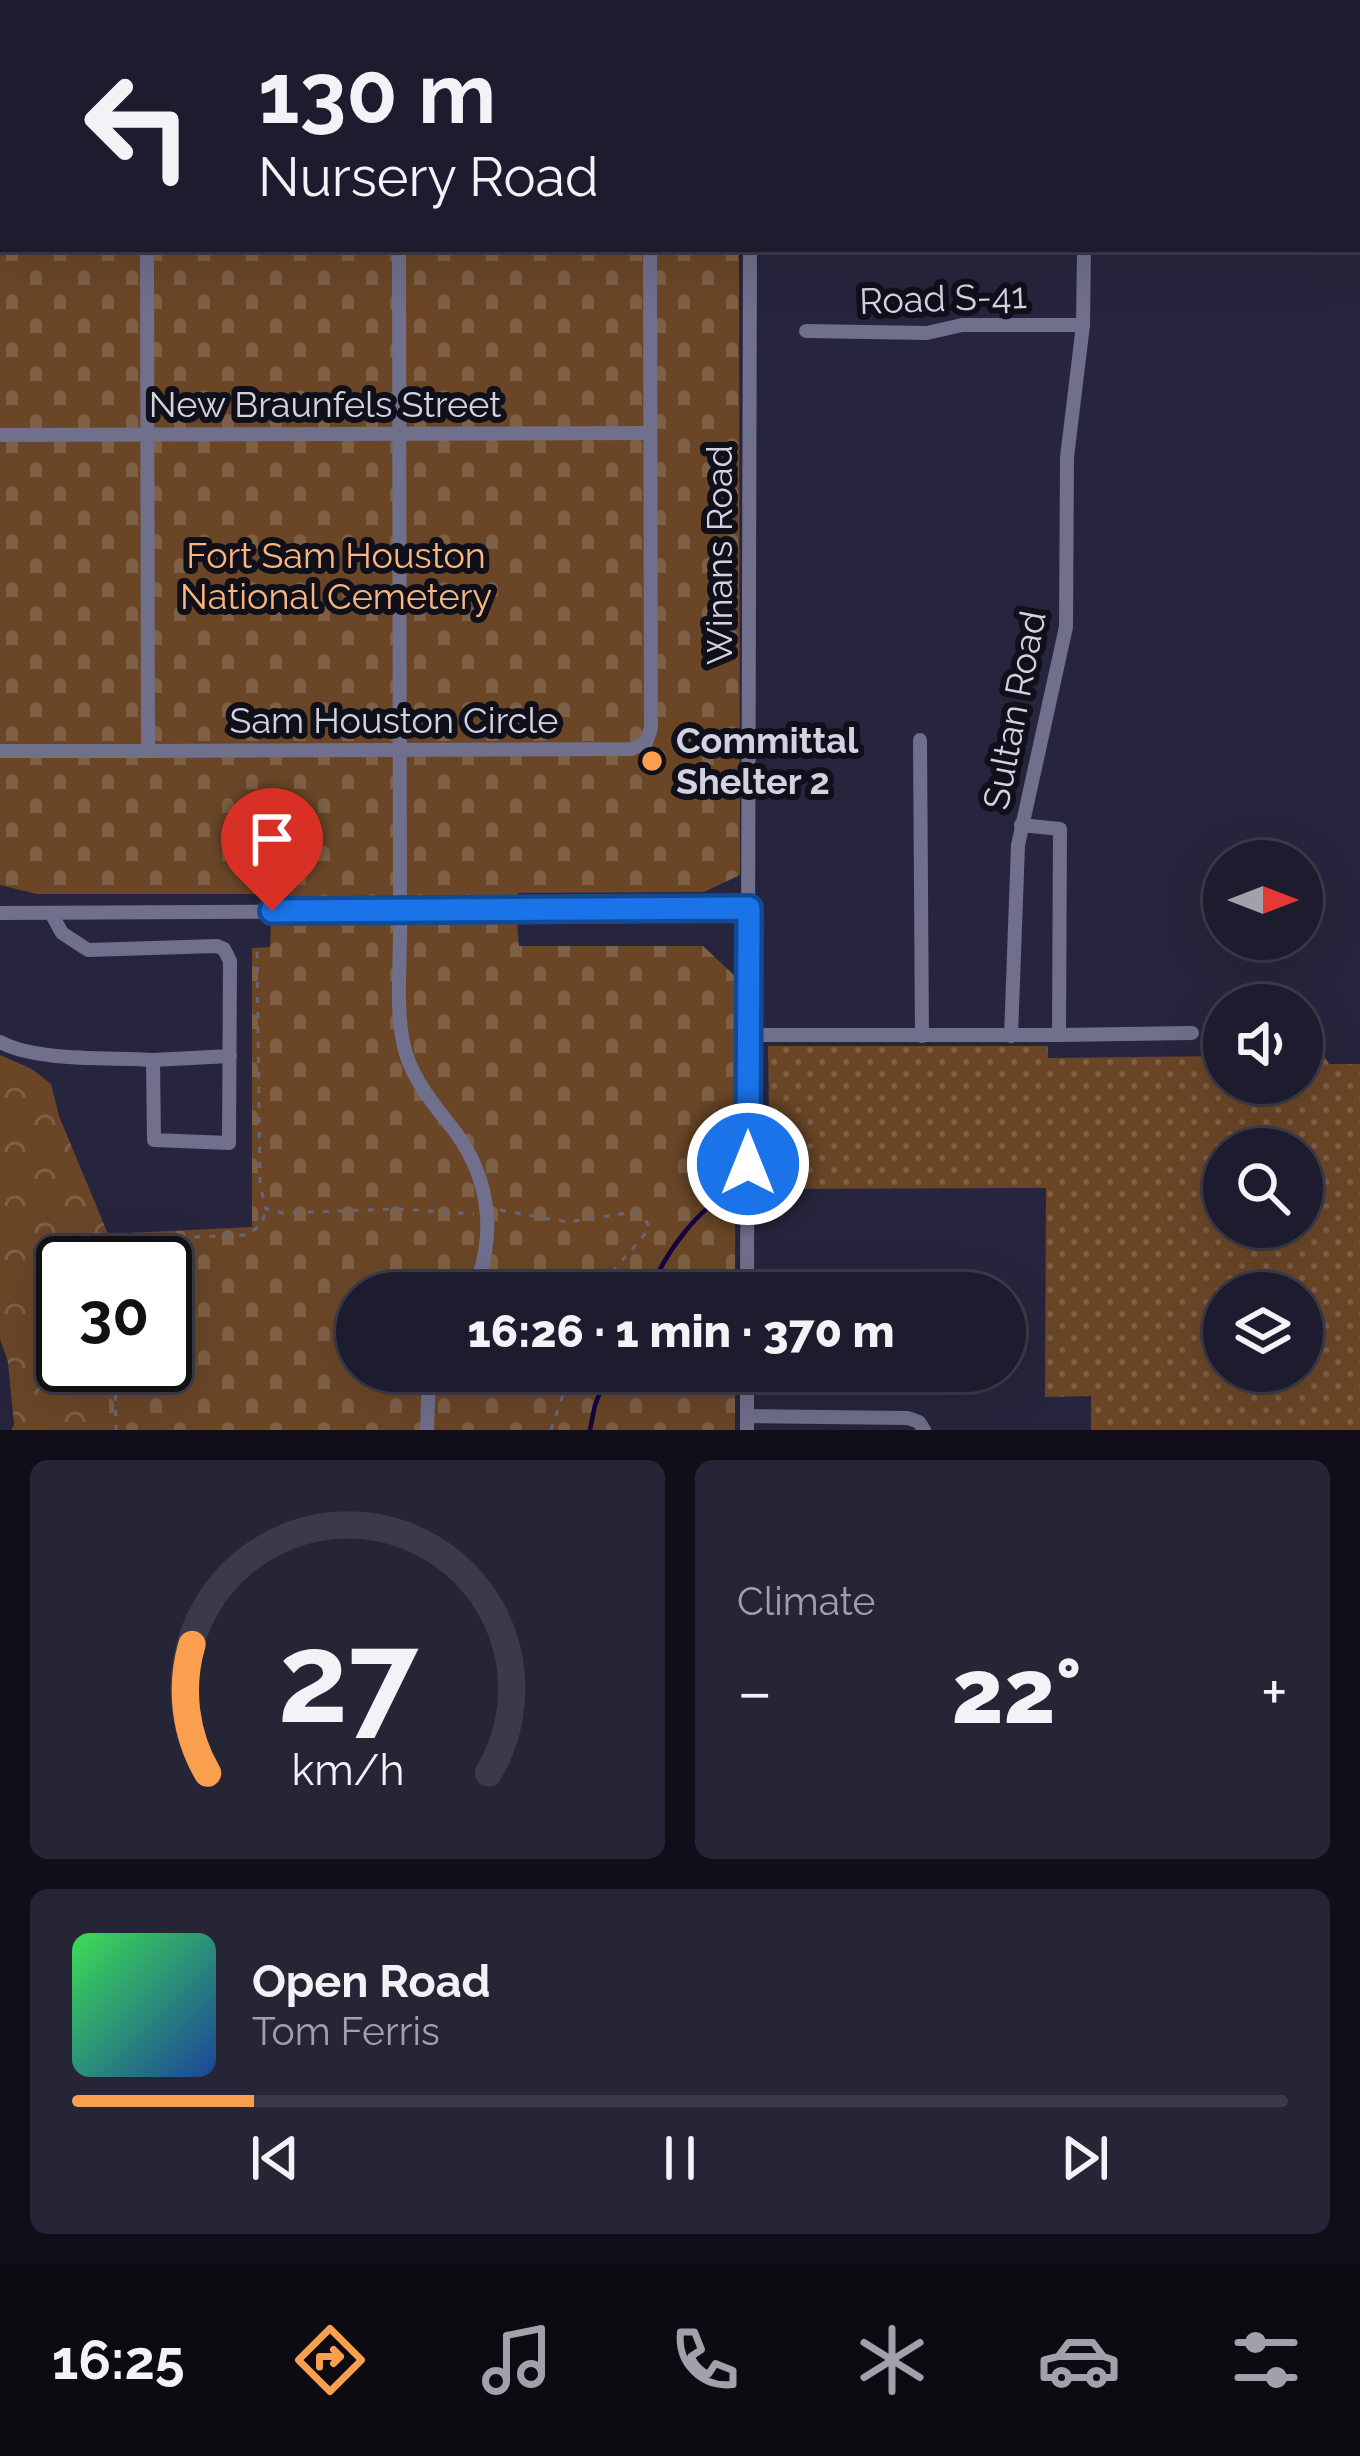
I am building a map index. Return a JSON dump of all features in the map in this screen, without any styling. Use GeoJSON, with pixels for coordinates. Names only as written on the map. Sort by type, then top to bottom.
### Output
{"type":"FeatureCollection","features":[{"type":"Feature","properties":{"kind":"street"},"geometry":{"type":"LineString","coordinates":[[147,252],[148,751]]}},
{"type":"Feature","properties":{"kind":"street"},"geometry":{"type":"LineString","coordinates":[[399,252],[400,901]]}},
{"type":"Feature","properties":{"kind":"street","name":"Sam Houston Circle"},"geometry":{"type":"LineString","coordinates":[[0,751],[631,749],[646,743],[651,728],[650,252]]}},
{"type":"Feature","properties":{"kind":"street","name":"Winans Road"},"geometry":{"type":"LineString","coordinates":[[748,1272],[750,252]]}},
{"type":"Feature","properties":{"kind":"street","name":"Sultan Road"},"geometry":{"type":"LineString","coordinates":[[1011,1036],[1021,826],[1062,658],[1066,457],[1083,325],[1084,252]]}},
{"type":"Feature","properties":{"kind":"street","name":"Road S-41"},"geometry":{"type":"LineString","coordinates":[[806,331],[927,332],[962,325],[1083,325]]}},
{"type":"Feature","properties":{"kind":"street","name":"New Braunfels Street"},"geometry":{"type":"LineString","coordinates":[[0,435],[650,433]]}},
{"type":"Feature","properties":{"kind":"street"},"geometry":{"type":"LineString","coordinates":[[920,740],[922,1036]]}},
{"type":"Feature","properties":{"kind":"street"},"geometry":{"type":"LineString","coordinates":[[1021,826],[1060,829],[1058,1035]]}},
{"type":"Feature","properties":{"kind":"street"},"geometry":{"type":"LineString","coordinates":[[0,913],[749,908]]}},
{"type":"Feature","properties":{"kind":"street"},"geometry":{"type":"LineString","coordinates":[[51,913],[62,933],[88,950],[224,949],[230,962],[229,1143],[154,1140],[153,1060]]}},
{"type":"Feature","properties":{"kind":"street"},"geometry":{"type":"LineString","coordinates":[[400,922],[406,1054],[424,1092],[473,1159],[488,1210],[487,1247],[479,1272]]}},
{"type":"Feature","properties":{"kind":"street"},"geometry":{"type":"LineString","coordinates":[[749,1035],[1192,1033]]}},
{"type":"Feature","properties":{"kind":"street"},"geometry":{"type":"LineString","coordinates":[[0,1042],[45,1054],[153,1060],[230,1056]]}},
{"type":"Feature","properties":{"kind":"street"},"geometry":{"type":"LineString","coordinates":[[427,1430],[428,1392]]}},
{"type":"Feature","properties":{"kind":"street"},"geometry":{"type":"LineString","coordinates":[[747,1392],[747,1423],[908,1418],[924,1430]]}},
{"type":"Feature","properties":{"kind":"path"},"geometry":{"type":"LineString","coordinates":[[192,1237],[247,1235],[261,1226],[266,1209],[260,1184],[257,952]]}},
{"type":"Feature","properties":{"kind":"path"},"geometry":{"type":"LineString","coordinates":[[266,1209],[283,1214],[488,1210],[567,1222],[643,1216],[649,1226],[646,1233],[612,1272]]}},
{"type":"Feature","properties":{"kind":"path"},"geometry":{"type":"LineString","coordinates":[[116,1392],[116,1430]]}},
{"type":"Feature","properties":{"kind":"path"},"geometry":{"type":"LineString","coordinates":[[551,1430],[564,1392]]}},
{"type":"Feature","properties":{"kind":"green space","name":"Fort Sam Houston National Cemetery"},"geometry":{"type":"Polygon","coordinates":[[[0,252],[739,252],[740,875],[704,892],[518,893],[517,900],[271,901],[270,894],[37,894],[0,885],[0,252]]]}},
{"type":"Feature","properties":{"kind":"green space"},"geometry":{"type":"Polygon","coordinates":[[[517,922],[519,946],[703,946],[736,977],[735,1272],[336,1272],[336,1392],[735,1392],[735,1430],[109,1430],[109,1392],[192,1392],[192,1236],[108,1234],[252,1227],[252,948],[270,947],[271,923],[517,922]]]}},
{"type":"Feature","properties":{"kind":"green space"},"geometry":{"type":"Polygon","coordinates":[[[768,1046],[1048,1046],[1048,1058],[1203,1056],[1203,1104],[1323,1104],[1323,1055],[1329,1064],[1360,1064],[1360,1430],[1091,1430],[1091,1396],[1045,1397],[1046,1188],[770,1189],[768,1046]]]}},
{"type":"Feature","properties":{"kind":"green space"},"geometry":{"type":"Polygon","coordinates":[[[0,1055],[32,1069],[51,1084],[59,1116],[108,1234],[36,1236],[36,1392],[109,1392],[109,1430],[11,1430],[8,1362],[0,1339],[0,1055]]]}},
{"type":"Feature","properties":{"kind":"waterway"},"geometry":{"type":"LineString","coordinates":[[757,1182],[761,1177],[761,1077]]}},
{"type":"Feature","properties":{"kind":"waterway"},"geometry":{"type":"LineString","coordinates":[[659,1272],[683,1234],[708,1208],[735,1191]]}},
{"type":"Feature","properties":{"kind":"waterway"},"geometry":{"type":"LineString","coordinates":[[590,1430],[600,1392]]}},
{"type":"Feature","properties":{"kind":"place","name":"Committal Shelter 2"},"geometry":{"type":"Point","coordinates":[652,761]}},
{"type":"Feature","properties":{"kind":"route"},"geometry":{"type":"LineString","coordinates":[[272,911],[749,908],[748,1164]]}}]}
